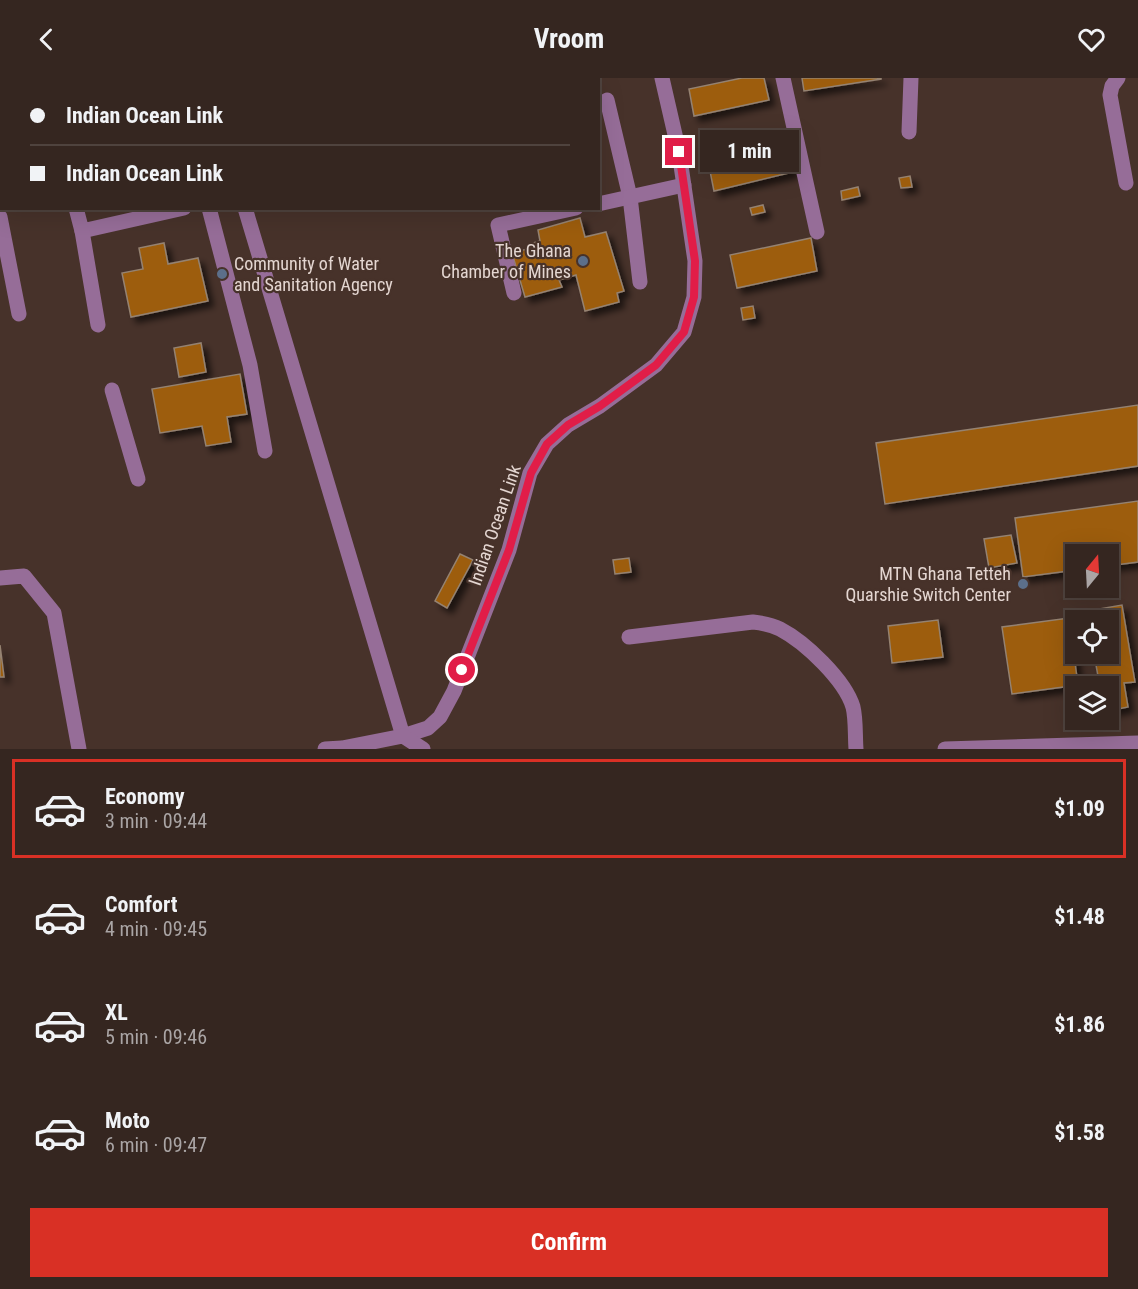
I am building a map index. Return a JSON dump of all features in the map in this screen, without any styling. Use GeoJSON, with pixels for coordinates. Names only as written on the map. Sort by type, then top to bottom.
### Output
{"type":"FeatureCollection","features":[{"type":"Feature","properties":{"kind":"street","name":"Indian Ocean Link"},"geometry":{"type":"LineString","coordinates":[[325,749],[342,748],[403,736],[428,728],[440,717],[454,691],[509,550],[531,473],[547,444],[568,425],[600,406],[656,365],[684,332],[694,297],[695,261],[679,152],[662,78]]}},
{"type":"Feature","properties":{"kind":"street"},"geometry":{"type":"LineString","coordinates":[[783,78],[817,232]]}},
{"type":"Feature","properties":{"kind":"street"},"geometry":{"type":"LineString","coordinates":[[909,132],[910,78]]}},
{"type":"Feature","properties":{"kind":"street"},"geometry":{"type":"LineString","coordinates":[[1118,78],[1112,86],[1110,95],[1126,183]]}},
{"type":"Feature","properties":{"kind":"street"},"geometry":{"type":"LineString","coordinates":[[607,100],[630,197],[640,282]]}},
{"type":"Feature","properties":{"kind":"street"},"geometry":{"type":"LineString","coordinates":[[600,204],[684,185]]}},
{"type":"Feature","properties":{"kind":"street"},"geometry":{"type":"LineString","coordinates":[[77,210],[98,325]]}},
{"type":"Feature","properties":{"kind":"street"},"geometry":{"type":"LineString","coordinates":[[82,231],[175,210]]}},
{"type":"Feature","properties":{"kind":"street"},"geometry":{"type":"LineString","coordinates":[[210,210],[250,365],[265,451]]}},
{"type":"Feature","properties":{"kind":"street"},"geometry":{"type":"LineString","coordinates":[[246,210],[403,736],[423,749]]}},
{"type":"Feature","properties":{"kind":"street"},"geometry":{"type":"LineString","coordinates":[[514,293],[498,225],[567,210]]}},
{"type":"Feature","properties":{"kind":"street"},"geometry":{"type":"LineString","coordinates":[[0,217],[19,314]]}},
{"type":"Feature","properties":{"kind":"street"},"geometry":{"type":"LineString","coordinates":[[112,390],[138,479]]}},
{"type":"Feature","properties":{"kind":"street"},"geometry":{"type":"LineString","coordinates":[[0,578],[24,576],[54,613],[79,749]]}},
{"type":"Feature","properties":{"kind":"street"},"geometry":{"type":"LineString","coordinates":[[629,637],[753,622],[780,629],[813,652],[835,676],[853,706],[856,749]]}},
{"type":"Feature","properties":{"kind":"street"},"geometry":{"type":"LineString","coordinates":[[945,749],[1110,746],[1138,743]]}},
{"type":"Feature","properties":{"kind":"building"},"geometry":{"type":"Polygon","coordinates":[[[742,78],[764,78],[769,100],[694,116],[689,89],[742,78]]]}},
{"type":"Feature","properties":{"kind":"building"},"geometry":{"type":"Polygon","coordinates":[[[802,78],[881,78],[881,79],[804,91],[802,78]]]}},
{"type":"Feature","properties":{"kind":"building"},"geometry":{"type":"Polygon","coordinates":[[[788,153],[793,172],[714,191],[710,171],[788,153]]]}},
{"type":"Feature","properties":{"kind":"building"},"geometry":{"type":"Polygon","coordinates":[[[910,176],[912,187],[901,188],[899,178],[910,176]]]}},
{"type":"Feature","properties":{"kind":"building"},"geometry":{"type":"Polygon","coordinates":[[[858,187],[860,196],[842,200],[841,191],[858,187]]]}},
{"type":"Feature","properties":{"kind":"building"},"geometry":{"type":"Polygon","coordinates":[[[763,205],[765,212],[752,215],[750,208],[763,205]]]}},
{"type":"Feature","properties":{"kind":"building"},"geometry":{"type":"Polygon","coordinates":[[[580,218],[585,237],[606,232],[624,291],[617,293],[619,302],[585,311],[576,275],[559,280],[562,287],[525,297],[512,253],[535,247],[533,243],[540,241],[538,230],[580,218]]]}},
{"type":"Feature","properties":{"kind":"building"},"geometry":{"type":"Polygon","coordinates":[[[811,238],[817,271],[737,288],[730,255],[811,238]]]}},
{"type":"Feature","properties":{"kind":"building"},"geometry":{"type":"Polygon","coordinates":[[[164,243],[168,264],[198,258],[208,301],[131,317],[122,273],[143,269],[139,248],[164,243]]]}},
{"type":"Feature","properties":{"kind":"building"},"geometry":{"type":"Polygon","coordinates":[[[753,306],[755,318],[743,320],[741,308],[753,306]]]}},
{"type":"Feature","properties":{"kind":"building"},"geometry":{"type":"Polygon","coordinates":[[[201,343],[206,372],[179,377],[174,348],[201,343]]]}},
{"type":"Feature","properties":{"kind":"building"},"geometry":{"type":"Polygon","coordinates":[[[240,374],[247,414],[227,417],[231,442],[206,446],[202,426],[160,433],[152,389],[240,374]]]}},
{"type":"Feature","properties":{"kind":"building"},"geometry":{"type":"Polygon","coordinates":[[[1138,405],[1138,466],[885,504],[876,443],[1138,405]]]}},
{"type":"Feature","properties":{"kind":"building"},"geometry":{"type":"Polygon","coordinates":[[[1138,501],[1138,562],[1119,565],[1119,544],[1065,544],[1065,571],[1023,577],[1015,518],[1138,501]]]}},
{"type":"Feature","properties":{"kind":"building"},"geometry":{"type":"Polygon","coordinates":[[[1011,535],[1017,563],[989,568],[984,539],[1011,535]]]}},
{"type":"Feature","properties":{"kind":"building"},"geometry":{"type":"Polygon","coordinates":[[[460,554],[473,560],[447,608],[435,601],[460,554]]]}},
{"type":"Feature","properties":{"kind":"building"},"geometry":{"type":"Polygon","coordinates":[[[629,558],[631,572],[615,574],[613,560],[629,558]]]}},
{"type":"Feature","properties":{"kind":"building"},"geometry":{"type":"Polygon","coordinates":[[[1122,605],[1135,682],[1124,683],[1128,707],[1119,709],[1119,676],[1098,676],[1096,664],[1119,664],[1119,610],[1093,610],[1122,605]]]}},
{"type":"Feature","properties":{"kind":"building"},"geometry":{"type":"Polygon","coordinates":[[[1065,619],[1065,664],[1075,664],[1077,676],[1065,676],[1065,687],[1012,694],[1002,627],[1065,619]]]}},
{"type":"Feature","properties":{"kind":"building"},"geometry":{"type":"Polygon","coordinates":[[[938,620],[943,657],[892,663],[888,626],[938,620]]]}},
{"type":"Feature","properties":{"kind":"building"},"geometry":{"type":"Polygon","coordinates":[[[0,645],[4,677],[0,677],[0,645]]]}},
{"type":"Feature","properties":{"kind":"place","name":"The Ghana Chamber of Mines"},"geometry":{"type":"Point","coordinates":[583,261]}},
{"type":"Feature","properties":{"kind":"place","name":"Community of Water and Sanitation Agency"},"geometry":{"type":"Point","coordinates":[222,274]}},
{"type":"Feature","properties":{"kind":"place","name":"MTN Ghana Tetteh Quarshie Switch Center"},"geometry":{"type":"Point","coordinates":[1023,584]}},
{"type":"Feature","properties":{"kind":"route"},"geometry":{"type":"LineString","coordinates":[[462,670],[509,550],[531,473],[547,444],[568,425],[600,406],[656,365],[684,332],[694,297],[695,261],[679,152]]}}]}
